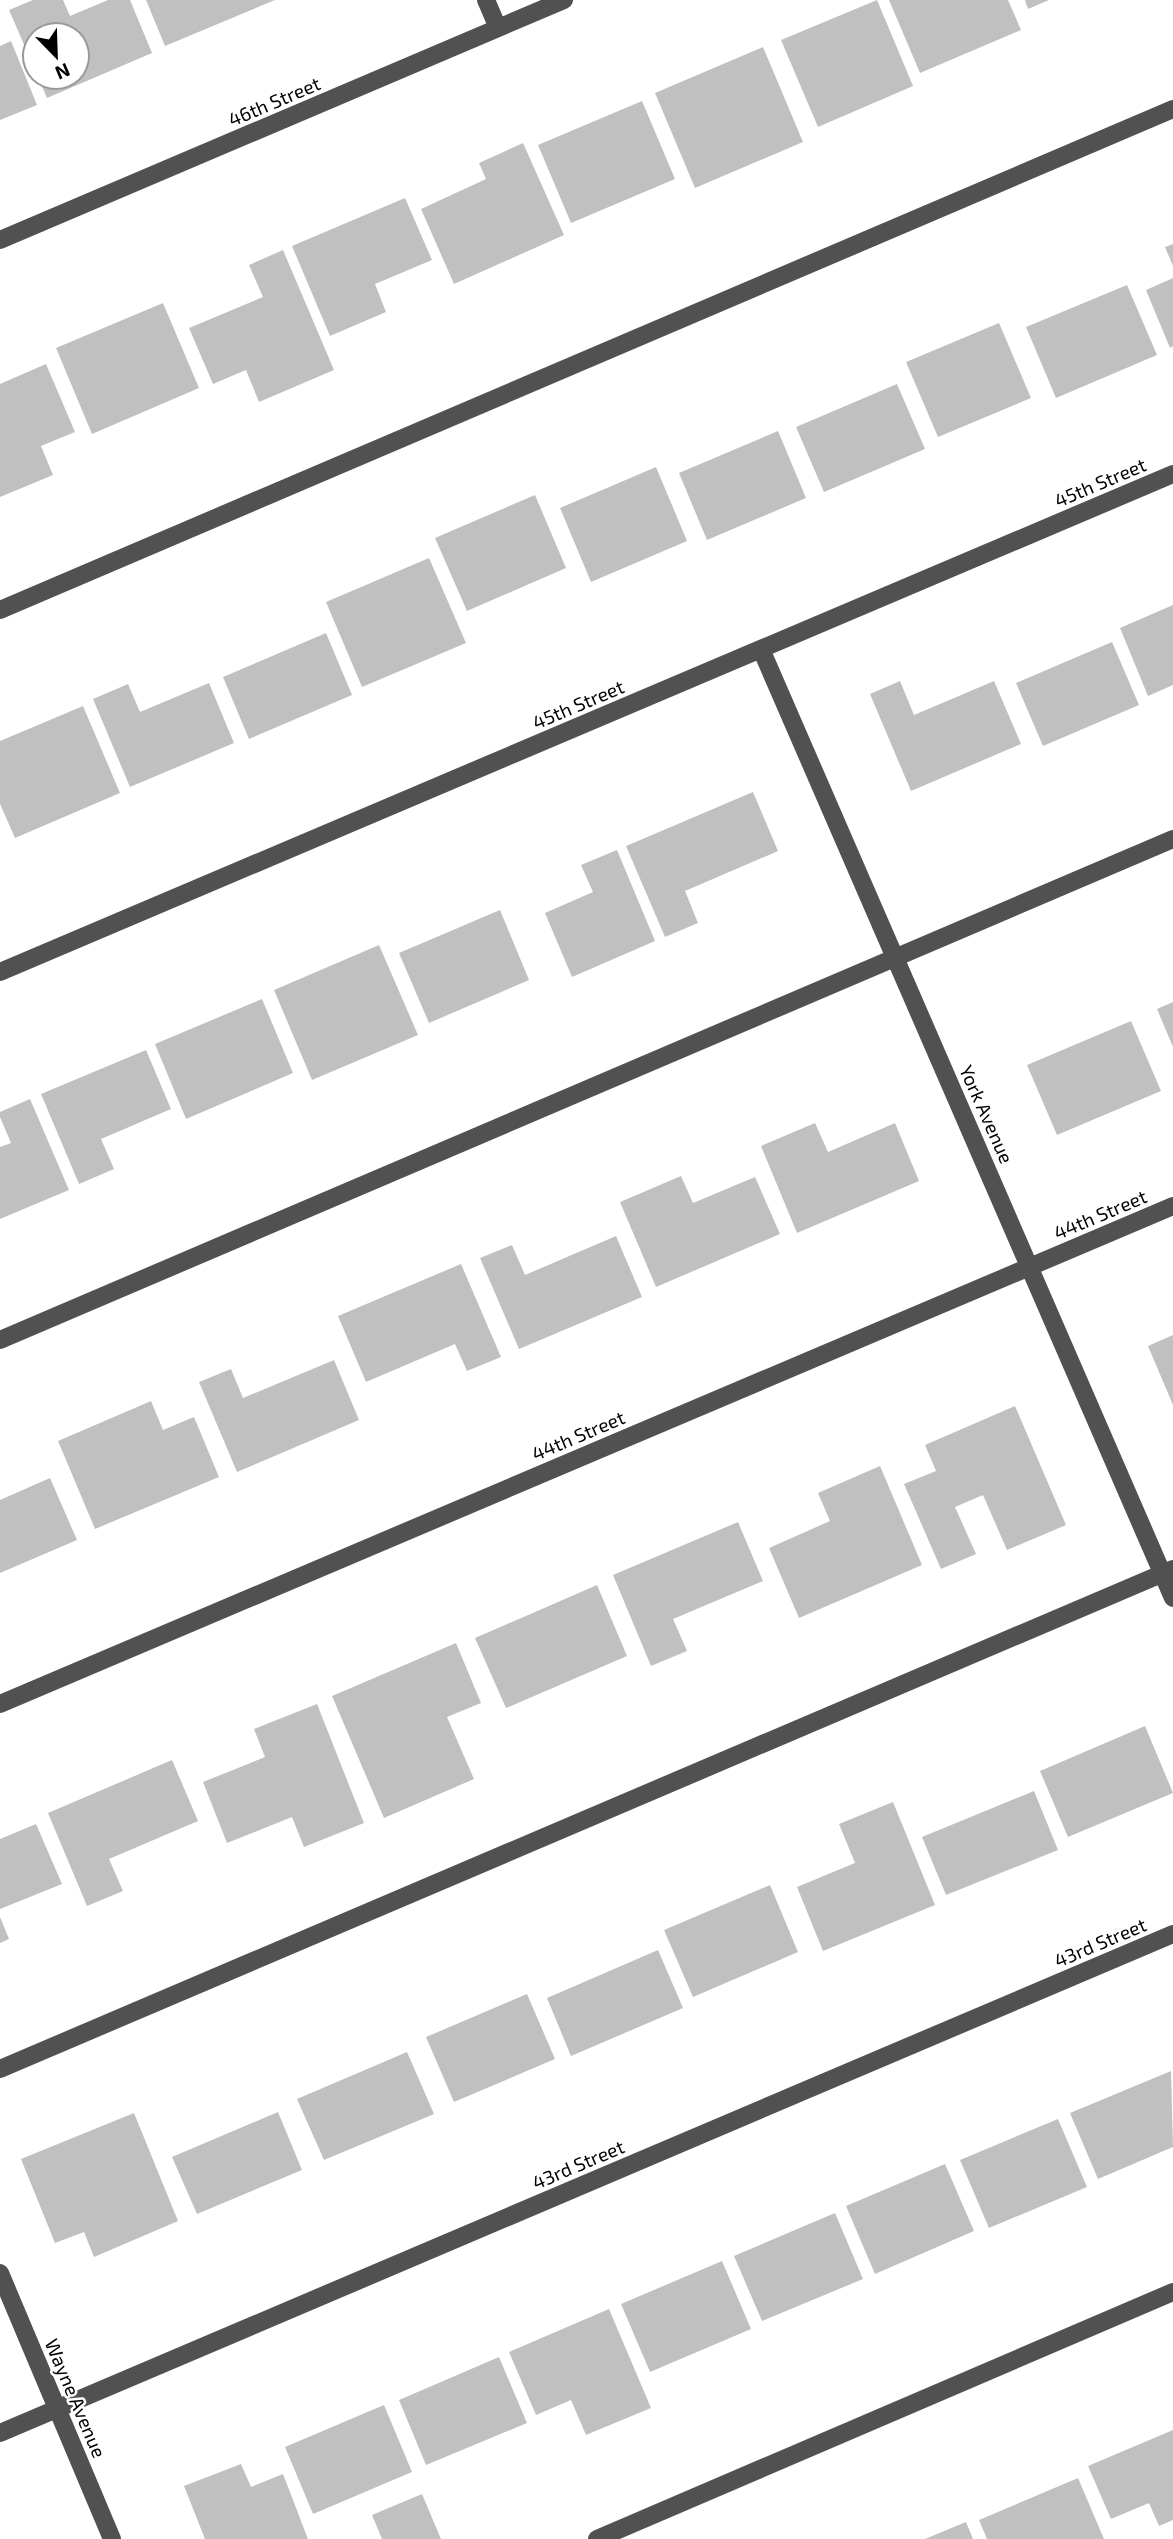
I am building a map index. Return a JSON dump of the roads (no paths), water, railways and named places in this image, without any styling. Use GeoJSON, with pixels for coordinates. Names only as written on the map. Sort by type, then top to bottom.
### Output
{"type":"FeatureCollection","features":[{"type":"Feature","properties":{"kind":"street"},"geometry":{"type":"LineString","coordinates":[[486,0],[498,28]]}},
{"type":"Feature","properties":{"kind":"street","name":"46th Street"},"geometry":{"type":"LineString","coordinates":[[0,240],[564,0]]}},
{"type":"Feature","properties":{"kind":"street"},"geometry":{"type":"LineString","coordinates":[[0,610],[1173,108]]}},
{"type":"Feature","properties":{"kind":"street","name":"45th Street"},"geometry":{"type":"LineString","coordinates":[[0,972],[1173,474]]}},
{"type":"Feature","properties":{"kind":"street","name":"York Avenue"},"geometry":{"type":"LineString","coordinates":[[761,649],[1031,1266],[1168,1571],[1173,1598]]}},
{"type":"Feature","properties":{"kind":"street"},"geometry":{"type":"LineString","coordinates":[[0,1340],[1173,839]]}},
{"type":"Feature","properties":{"kind":"street","name":"44th Street"},"geometry":{"type":"LineString","coordinates":[[0,1704],[1173,1206]]}},
{"type":"Feature","properties":{"kind":"street"},"geometry":{"type":"LineString","coordinates":[[0,2069],[1168,1571]]}},
{"type":"Feature","properties":{"kind":"street","name":"43rd Street"},"geometry":{"type":"LineString","coordinates":[[0,2433],[1173,1934]]}},
{"type":"Feature","properties":{"kind":"street","name":"Wayne Avenue"},"geometry":{"type":"LineString","coordinates":[[0,2273],[112,2539]]}},
{"type":"Feature","properties":{"kind":"street"},"geometry":{"type":"LineString","coordinates":[[597,2539],[1173,2292]]}}]}
